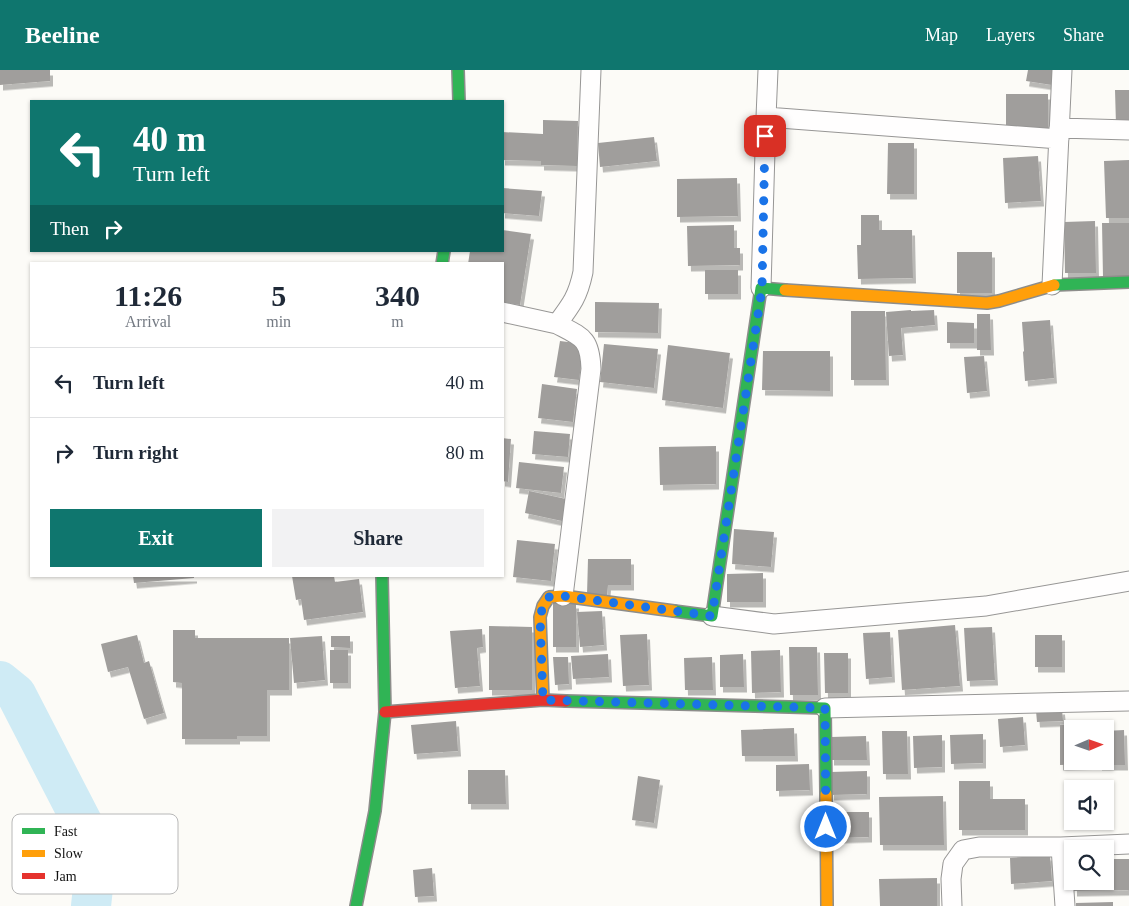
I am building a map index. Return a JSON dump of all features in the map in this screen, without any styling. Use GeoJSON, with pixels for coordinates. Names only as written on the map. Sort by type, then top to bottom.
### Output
{"type":"FeatureCollection","features":[{"type":"Feature","properties":{"kind":"street"},"geometry":{"type":"LineString","coordinates":[[458,70],[459,100]]}},
{"type":"Feature","properties":{"kind":"street"},"geometry":{"type":"LineString","coordinates":[[557,324],[573,302],[579,288],[582,272],[590,70]]}},
{"type":"Feature","properties":{"kind":"street"},"geometry":{"type":"LineString","coordinates":[[712,616],[762,288],[768,70]]}},
{"type":"Feature","properties":{"kind":"street"},"geometry":{"type":"LineString","coordinates":[[1052,285],[1062,70]]}},
{"type":"Feature","properties":{"kind":"street"},"geometry":{"type":"LineString","coordinates":[[766,117],[1059,134],[1129,130]]}},
{"type":"Feature","properties":{"kind":"street"},"geometry":{"type":"LineString","coordinates":[[762,288],[987,303],[1052,285],[1129,282]]}},
{"type":"Feature","properties":{"kind":"street"},"geometry":{"type":"LineString","coordinates":[[504,312],[557,324],[586,341],[591,356],[591,369],[563,596]]}},
{"type":"Feature","properties":{"kind":"street"},"geometry":{"type":"LineString","coordinates":[[356,906],[375,811],[385,712],[382,577]]}},
{"type":"Feature","properties":{"kind":"street"},"geometry":{"type":"LineString","coordinates":[[543,700],[540,617],[543,606],[549,597],[563,596],[774,624],[986,606],[1129,581]]}},
{"type":"Feature","properties":{"kind":"street"},"geometry":{"type":"LineString","coordinates":[[385,712],[543,700],[825,708],[1129,701]]}},
{"type":"Feature","properties":{"kind":"street"},"geometry":{"type":"LineString","coordinates":[[825,708],[827,906]]}},
{"type":"Feature","properties":{"kind":"street"},"geometry":{"type":"LineString","coordinates":[[952,906],[952,864],[963,850],[979,847],[1060,847],[1129,844]]}},
{"type":"Feature","properties":{"kind":"street"},"geometry":{"type":"LineString","coordinates":[[1060,847],[1066,906]]}},
{"type":"Feature","properties":{"kind":"building"},"geometry":{"type":"Polygon","coordinates":[[[0,70],[50,70],[50,81],[0,85],[0,70]]]}},
{"type":"Feature","properties":{"kind":"building"},"geometry":{"type":"Polygon","coordinates":[[[1028,70],[1054,70],[1052,85],[1026,81],[1028,70]]]}},
{"type":"Feature","properties":{"kind":"building"},"geometry":{"type":"Polygon","coordinates":[[[1115,90],[1129,90],[1129,125],[1116,125],[1115,90]]]}},
{"type":"Feature","properties":{"kind":"building"},"geometry":{"type":"Polygon","coordinates":[[[1006,94],[1048,94],[1048,128],[1006,128],[1006,94]]]}},
{"type":"Feature","properties":{"kind":"building"},"geometry":{"type":"Polygon","coordinates":[[[543,120],[578,121],[577,166],[541,165],[541,161],[504,160],[504,132],[543,134],[543,120]]]}},
{"type":"Feature","properties":{"kind":"building"},"geometry":{"type":"Polygon","coordinates":[[[654,137],[657,161],[600,167],[598,143],[654,137]]]}},
{"type":"Feature","properties":{"kind":"building"},"geometry":{"type":"Polygon","coordinates":[[[888,143],[914,143],[914,194],[887,194],[888,143]]]}},
{"type":"Feature","properties":{"kind":"building"},"geometry":{"type":"Polygon","coordinates":[[[1038,156],[1041,201],[1005,203],[1003,158],[1038,156]]]}},
{"type":"Feature","properties":{"kind":"building"},"geometry":{"type":"Polygon","coordinates":[[[1129,160],[1129,218],[1106,218],[1104,161],[1129,160]]]}},
{"type":"Feature","properties":{"kind":"building"},"geometry":{"type":"Polygon","coordinates":[[[737,178],[738,216],[677,217],[677,179],[737,178]]]}},
{"type":"Feature","properties":{"kind":"building"},"geometry":{"type":"Polygon","coordinates":[[[504,188],[542,191],[539,216],[504,213],[504,188]]]}},
{"type":"Feature","properties":{"kind":"building"},"geometry":{"type":"Polygon","coordinates":[[[861,215],[879,215],[879,230],[912,230],[913,278],[858,279],[857,245],[861,245],[861,215]]]}},
{"type":"Feature","properties":{"kind":"building"},"geometry":{"type":"Polygon","coordinates":[[[1095,221],[1096,273],[1065,273],[1064,222],[1095,221]]]}},
{"type":"Feature","properties":{"kind":"building"},"geometry":{"type":"Polygon","coordinates":[[[1102,223],[1129,223],[1129,277],[1103,277],[1102,223]]]}},
{"type":"Feature","properties":{"kind":"building"},"geometry":{"type":"Polygon","coordinates":[[[734,225],[734,248],[740,248],[740,265],[688,266],[687,226],[734,225]]]}},
{"type":"Feature","properties":{"kind":"building"},"geometry":{"type":"Polygon","coordinates":[[[504,230],[531,234],[520,305],[504,302],[504,262],[468,262],[470,252],[504,252],[504,230]]]}},
{"type":"Feature","properties":{"kind":"building"},"geometry":{"type":"Polygon","coordinates":[[[957,252],[992,252],[992,293],[957,293],[957,252]]]}},
{"type":"Feature","properties":{"kind":"building"},"geometry":{"type":"Polygon","coordinates":[[[705,270],[738,270],[738,294],[705,294],[705,270]]]}},
{"type":"Feature","properties":{"kind":"building"},"geometry":{"type":"Polygon","coordinates":[[[595,302],[659,303],[658,333],[595,332],[595,302]]]}},
{"type":"Feature","properties":{"kind":"building"},"geometry":{"type":"Polygon","coordinates":[[[934,310],[935,325],[901,328],[903,355],[889,356],[886,312],[934,310]]]}},
{"type":"Feature","properties":{"kind":"building"},"geometry":{"type":"Polygon","coordinates":[[[851,311],[885,311],[886,380],[851,380],[851,311]]]}},
{"type":"Feature","properties":{"kind":"building"},"geometry":{"type":"Polygon","coordinates":[[[977,314],[990,314],[991,350],[977,350],[977,314]]]}},
{"type":"Feature","properties":{"kind":"building"},"geometry":{"type":"Polygon","coordinates":[[[1050,320],[1054,378],[1025,381],[1022,322],[1050,320]]]}},
{"type":"Feature","properties":{"kind":"building"},"geometry":{"type":"Polygon","coordinates":[[[947,322],[974,323],[974,343],[947,343],[947,322]]]}},
{"type":"Feature","properties":{"kind":"building"},"geometry":{"type":"Polygon","coordinates":[[[560,341],[584,344],[579,380],[554,377],[560,341]]]}},
{"type":"Feature","properties":{"kind":"building"},"geometry":{"type":"Polygon","coordinates":[[[604,344],[658,349],[654,388],[600,382],[604,344]]]}},
{"type":"Feature","properties":{"kind":"building"},"geometry":{"type":"Polygon","coordinates":[[[668,345],[730,353],[723,408],[662,400],[668,345]]]}},
{"type":"Feature","properties":{"kind":"building"},"geometry":{"type":"Polygon","coordinates":[[[763,351],[830,351],[830,391],[762,390],[763,351]]]}},
{"type":"Feature","properties":{"kind":"building"},"geometry":{"type":"Polygon","coordinates":[[[984,356],[987,391],[967,393],[964,357],[984,356]]]}},
{"type":"Feature","properties":{"kind":"building"},"geometry":{"type":"Polygon","coordinates":[[[542,384],[577,389],[573,422],[538,418],[542,384]]]}},
{"type":"Feature","properties":{"kind":"building"},"geometry":{"type":"Polygon","coordinates":[[[534,431],[570,434],[568,457],[532,454],[534,431]]]}},
{"type":"Feature","properties":{"kind":"building"},"geometry":{"type":"Polygon","coordinates":[[[504,438],[511,439],[508,482],[504,481],[504,438]]]}},
{"type":"Feature","properties":{"kind":"building"},"geometry":{"type":"Polygon","coordinates":[[[716,446],[716,484],[660,485],[659,447],[716,446]]]}},
{"type":"Feature","properties":{"kind":"building"},"geometry":{"type":"Polygon","coordinates":[[[519,462],[564,467],[561,493],[516,488],[519,462]]]}},
{"type":"Feature","properties":{"kind":"building"},"geometry":{"type":"Polygon","coordinates":[[[529,491],[566,499],[562,521],[525,513],[529,491]]]}},
{"type":"Feature","properties":{"kind":"building"},"geometry":{"type":"Polygon","coordinates":[[[734,529],[774,532],[771,567],[732,564],[734,529]]]}},
{"type":"Feature","properties":{"kind":"building"},"geometry":{"type":"Polygon","coordinates":[[[517,540],[555,544],[551,581],[513,577],[517,540]]]}},
{"type":"Feature","properties":{"kind":"building"},"geometry":{"type":"Polygon","coordinates":[[[588,559],[631,559],[631,585],[608,585],[607,595],[587,595],[588,559]]]}},
{"type":"Feature","properties":{"kind":"building"},"geometry":{"type":"Polygon","coordinates":[[[763,573],[763,602],[727,602],[727,574],[763,573]]]}},
{"type":"Feature","properties":{"kind":"building"},"geometry":{"type":"Polygon","coordinates":[[[133,577],[194,577],[194,578],[134,583],[133,577]]]}},
{"type":"Feature","properties":{"kind":"building"},"geometry":{"type":"Polygon","coordinates":[[[292,577],[334,577],[335,582],[359,579],[363,612],[304,620],[301,599],[296,600],[292,577]]]}},
{"type":"Feature","properties":{"kind":"building"},"geometry":{"type":"Polygon","coordinates":[[[553,603],[576,603],[576,647],[553,647],[553,603]]]}},
{"type":"Feature","properties":{"kind":"building"},"geometry":{"type":"Polygon","coordinates":[[[602,611],[604,645],[580,647],[577,612],[602,611]]]}},
{"type":"Feature","properties":{"kind":"building"},"geometry":{"type":"Polygon","coordinates":[[[955,625],[960,686],[902,690],[898,630],[955,625]]]}},
{"type":"Feature","properties":{"kind":"building"},"geometry":{"type":"Polygon","coordinates":[[[489,626],[532,627],[532,690],[489,690],[489,626]]]}},
{"type":"Feature","properties":{"kind":"building"},"geometry":{"type":"Polygon","coordinates":[[[992,627],[995,680],[967,681],[964,628],[992,627]]]}},
{"type":"Feature","properties":{"kind":"building"},"geometry":{"type":"Polygon","coordinates":[[[482,629],[483,647],[477,648],[480,686],[455,688],[450,631],[482,629]]]}},
{"type":"Feature","properties":{"kind":"building"},"geometry":{"type":"Polygon","coordinates":[[[173,630],[195,630],[195,638],[289,638],[289,690],[267,690],[267,736],[237,736],[237,739],[182,739],[182,683],[173,682],[173,630]]]}},
{"type":"Feature","properties":{"kind":"building"},"geometry":{"type":"Polygon","coordinates":[[[890,632],[892,677],[866,679],[863,633],[890,632]]]}},
{"type":"Feature","properties":{"kind":"building"},"geometry":{"type":"Polygon","coordinates":[[[647,634],[649,685],[623,686],[620,635],[647,634]]]}},
{"type":"Feature","properties":{"kind":"building"},"geometry":{"type":"Polygon","coordinates":[[[137,635],[144,663],[149,661],[164,713],[144,719],[128,667],[108,672],[101,644],[137,635]]]}},
{"type":"Feature","properties":{"kind":"building"},"geometry":{"type":"Polygon","coordinates":[[[1035,635],[1062,635],[1062,667],[1035,667],[1035,635]]]}},
{"type":"Feature","properties":{"kind":"building"},"geometry":{"type":"Polygon","coordinates":[[[322,636],[325,680],[294,683],[290,638],[322,636]]]}},
{"type":"Feature","properties":{"kind":"building"},"geometry":{"type":"Polygon","coordinates":[[[331,636],[350,636],[350,648],[331,647],[331,636]]]}},
{"type":"Feature","properties":{"kind":"building"},"geometry":{"type":"Polygon","coordinates":[[[789,647],[817,647],[818,695],[790,695],[789,647]]]}},
{"type":"Feature","properties":{"kind":"building"},"geometry":{"type":"Polygon","coordinates":[[[330,650],[348,650],[348,683],[330,683],[330,650]]]}},
{"type":"Feature","properties":{"kind":"building"},"geometry":{"type":"Polygon","coordinates":[[[780,650],[781,692],[752,693],[751,651],[780,650]]]}},
{"type":"Feature","properties":{"kind":"building"},"geometry":{"type":"Polygon","coordinates":[[[824,653],[848,653],[848,693],[825,693],[824,653]]]}},
{"type":"Feature","properties":{"kind":"building"},"geometry":{"type":"Polygon","coordinates":[[[608,654],[609,677],[573,679],[571,656],[608,654]]]}},
{"type":"Feature","properties":{"kind":"building"},"geometry":{"type":"Polygon","coordinates":[[[743,654],[744,687],[720,687],[720,655],[743,654]]]}},
{"type":"Feature","properties":{"kind":"building"},"geometry":{"type":"Polygon","coordinates":[[[553,657],[568,657],[569,684],[555,685],[553,657]]]}},
{"type":"Feature","properties":{"kind":"building"},"geometry":{"type":"Polygon","coordinates":[[[712,657],[713,690],[685,690],[684,658],[712,657]]]}},
{"type":"Feature","properties":{"kind":"building"},"geometry":{"type":"Polygon","coordinates":[[[1062,709],[1063,721],[1037,722],[1036,711],[1062,709]]]}},
{"type":"Feature","properties":{"kind":"building"},"geometry":{"type":"Polygon","coordinates":[[[1023,717],[1025,745],[1000,747],[998,719],[1023,717]]]}},
{"type":"Feature","properties":{"kind":"building"},"geometry":{"type":"Polygon","coordinates":[[[456,721],[458,751],[414,754],[411,725],[456,721]]]}},
{"type":"Feature","properties":{"kind":"building"},"geometry":{"type":"Polygon","coordinates":[[[1060,725],[1064,725],[1064,765],[1060,765],[1060,725]]]}},
{"type":"Feature","properties":{"kind":"building"},"geometry":{"type":"Polygon","coordinates":[[[794,728],[795,756],[742,756],[741,730],[794,728]]]}},
{"type":"Feature","properties":{"kind":"building"},"geometry":{"type":"Polygon","coordinates":[[[1124,730],[1125,765],[1114,765],[1114,731],[1124,730]]]}},
{"type":"Feature","properties":{"kind":"building"},"geometry":{"type":"Polygon","coordinates":[[[882,731],[907,731],[908,774],[883,774],[882,731]]]}},
{"type":"Feature","properties":{"kind":"building"},"geometry":{"type":"Polygon","coordinates":[[[983,734],[983,763],[951,764],[950,735],[983,734]]]}},
{"type":"Feature","properties":{"kind":"building"},"geometry":{"type":"Polygon","coordinates":[[[942,735],[942,767],[914,768],[913,736],[942,735]]]}},
{"type":"Feature","properties":{"kind":"building"},"geometry":{"type":"Polygon","coordinates":[[[866,736],[867,760],[831,760],[831,737],[866,736]]]}},
{"type":"Feature","properties":{"kind":"building"},"geometry":{"type":"Polygon","coordinates":[[[809,764],[810,790],[776,791],[776,765],[809,764]]]}},
{"type":"Feature","properties":{"kind":"building"},"geometry":{"type":"Polygon","coordinates":[[[468,770],[505,770],[506,804],[468,804],[468,770]]]}},
{"type":"Feature","properties":{"kind":"building"},"geometry":{"type":"Polygon","coordinates":[[[867,771],[867,794],[831,795],[830,772],[867,771]]]}},
{"type":"Feature","properties":{"kind":"building"},"geometry":{"type":"Polygon","coordinates":[[[638,776],[660,780],[654,823],[632,820],[638,776]]]}},
{"type":"Feature","properties":{"kind":"building"},"geometry":{"type":"Polygon","coordinates":[[[959,781],[990,781],[990,799],[1025,799],[1025,830],[959,830],[959,781]]]}},
{"type":"Feature","properties":{"kind":"building"},"geometry":{"type":"Polygon","coordinates":[[[943,796],[944,845],[880,845],[879,797],[943,796]]]}},
{"type":"Feature","properties":{"kind":"building"},"geometry":{"type":"Polygon","coordinates":[[[834,812],[869,812],[869,837],[835,838],[834,812]]]}},
{"type":"Feature","properties":{"kind":"building"},"geometry":{"type":"Polygon","coordinates":[[[1050,855],[1052,881],[1011,884],[1010,858],[1050,855]]]}},
{"type":"Feature","properties":{"kind":"building"},"geometry":{"type":"Polygon","coordinates":[[[1114,859],[1129,859],[1129,890],[1074,891],[1114,890],[1114,859]]]}},
{"type":"Feature","properties":{"kind":"building"},"geometry":{"type":"Polygon","coordinates":[[[432,868],[434,896],[415,897],[413,870],[432,868]]]}},
{"type":"Feature","properties":{"kind":"building"},"geometry":{"type":"Polygon","coordinates":[[[937,878],[937,906],[880,906],[879,879],[937,878]]]}},
{"type":"Feature","properties":{"kind":"building"},"geometry":{"type":"Polygon","coordinates":[[[1113,902],[1113,906],[1076,906],[1076,903],[1113,902]]]}},
{"type":"Feature","properties":{"kind":"waterway"},"geometry":{"type":"LineString","coordinates":[[0,681],[16,694],[78,814]]}},
{"type":"Feature","properties":{"kind":"waterway"},"geometry":{"type":"LineString","coordinates":[[91,906],[92,894]]}},
{"type":"Feature","properties":{"kind":"traffic: fast"},"geometry":{"type":"LineString","coordinates":[[458,70],[459,100]]}},
{"type":"Feature","properties":{"kind":"traffic: fast"},"geometry":{"type":"LineString","coordinates":[[442,262],[444,252]]}},
{"type":"Feature","properties":{"kind":"traffic: fast"},"geometry":{"type":"LineString","coordinates":[[1054,285],[1129,282]]}},
{"type":"Feature","properties":{"kind":"traffic: fast"},"geometry":{"type":"LineString","coordinates":[[674,611],[712,616],[761,288],[785,290]]}},
{"type":"Feature","properties":{"kind":"traffic: fast"},"geometry":{"type":"LineString","coordinates":[[356,906],[375,811],[385,712],[382,577]]}},
{"type":"Feature","properties":{"kind":"traffic: fast"},"geometry":{"type":"LineString","coordinates":[[566,701],[825,708],[826,794]]}},
{"type":"Feature","properties":{"kind":"traffic: slow"},"geometry":{"type":"LineString","coordinates":[[785,290],[987,303],[1054,285]]}},
{"type":"Feature","properties":{"kind":"traffic: slow"},"geometry":{"type":"LineString","coordinates":[[543,700],[540,617],[543,606],[549,597],[563,596],[674,611]]}},
{"type":"Feature","properties":{"kind":"traffic: slow"},"geometry":{"type":"LineString","coordinates":[[826,794],[827,906]]}},
{"type":"Feature","properties":{"kind":"traffic: jam"},"geometry":{"type":"LineString","coordinates":[[385,712],[543,700],[566,701]]}},
{"type":"Feature","properties":{"kind":"route"},"geometry":{"type":"LineString","coordinates":[[765,136],[762,288],[712,616],[563,596],[549,597],[543,606],[540,617],[543,700],[825,708],[826,827]]}}]}
